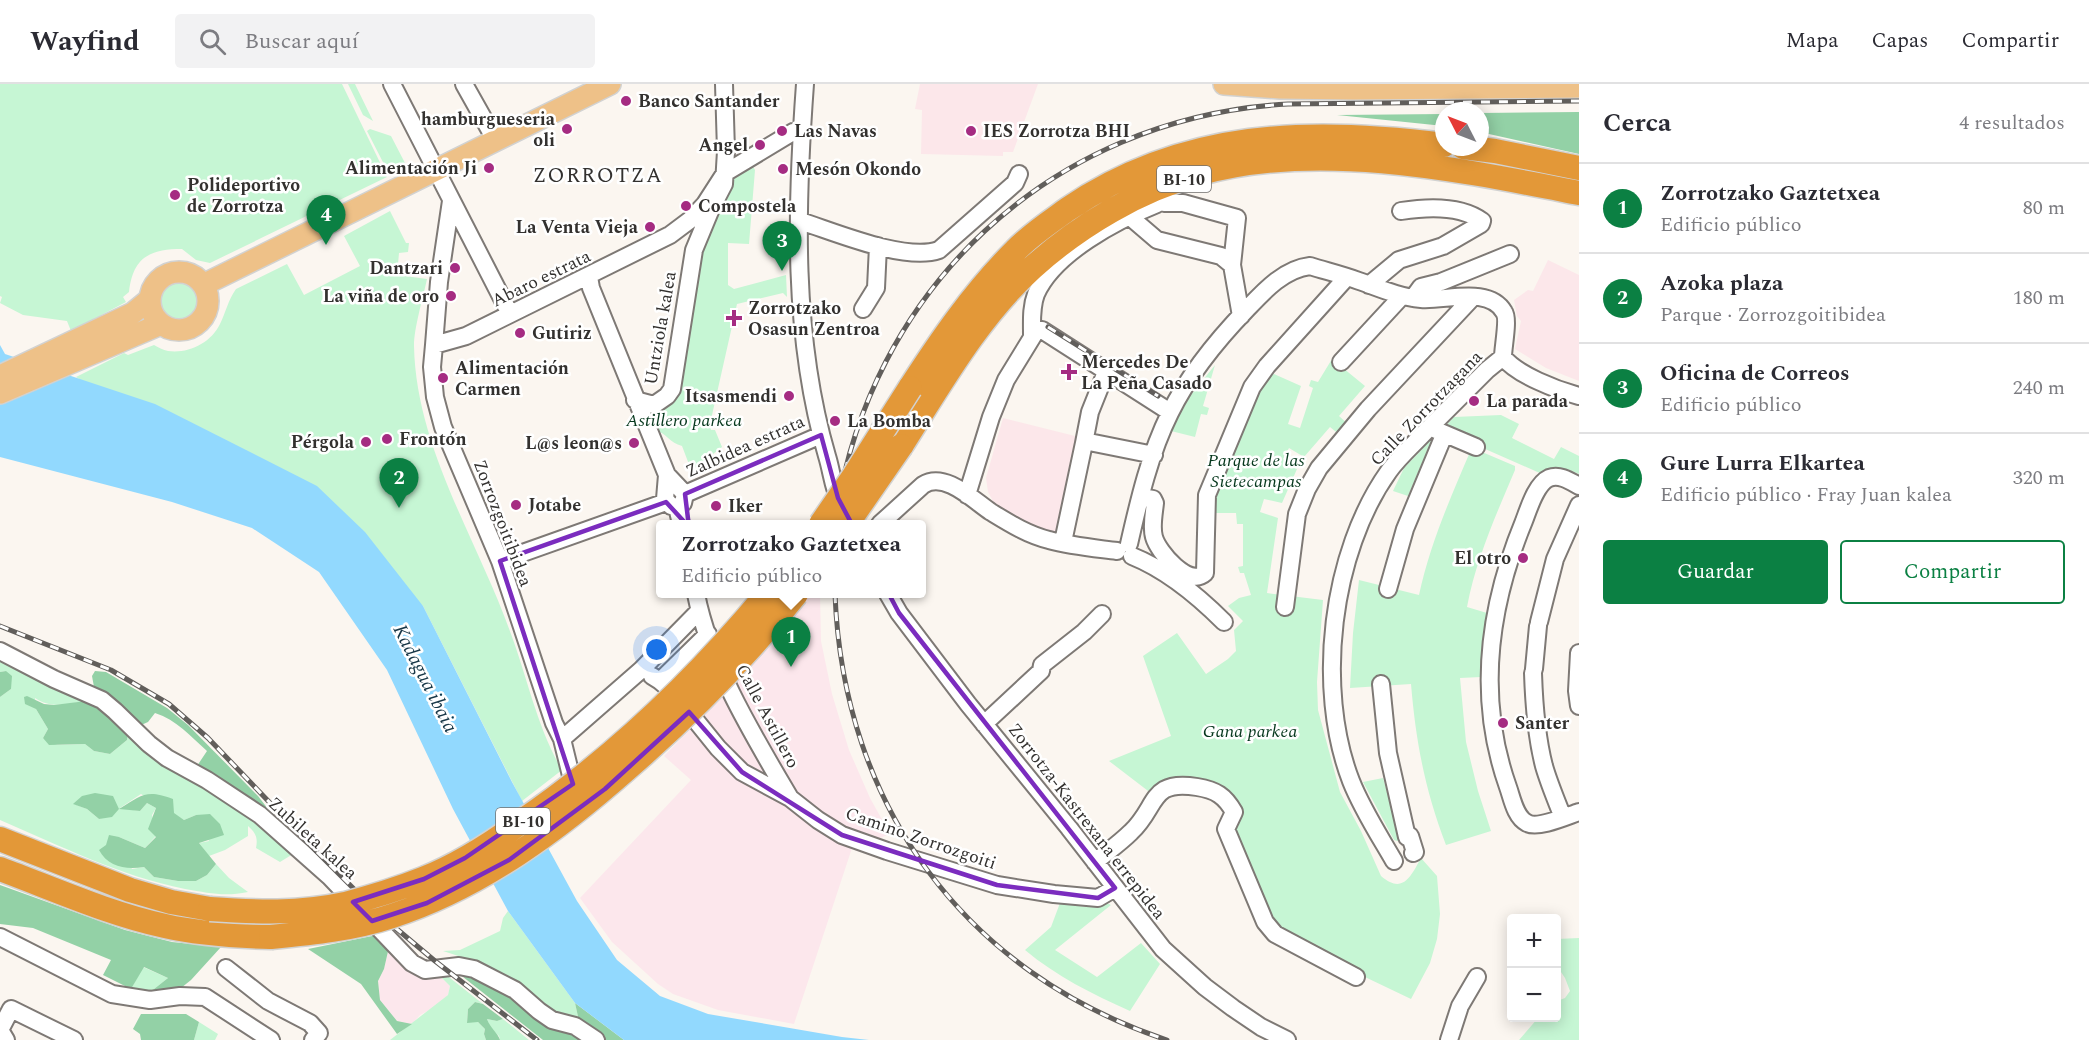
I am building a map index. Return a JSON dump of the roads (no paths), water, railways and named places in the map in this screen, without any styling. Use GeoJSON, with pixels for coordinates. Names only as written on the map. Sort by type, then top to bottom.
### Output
{"type":"FeatureCollection","features":[{"type":"Feature","properties":{"kind":"highway","name":"BI-10"},"geometry":{"type":"LineString","coordinates":[[824,520],[910,388],[969,303],[1015,250],[1050,221],[1091,194],[1124,177],[1194,151],[1232,142],[1296,136],[1374,138],[1435,144]]}},
{"type":"Feature","properties":{"kind":"highway"},"geometry":{"type":"LineString","coordinates":[[1489,150],[1579,168]]}},
{"type":"Feature","properties":{"kind":"highway","name":"BI-10"},"geometry":{"type":"LineString","coordinates":[[852,520],[984,321],[1031,269],[1103,215],[1135,198],[1201,173],[1239,165],[1301,159],[1424,166],[1579,194]]}},
{"type":"Feature","properties":{"kind":"highway","name":"BI-10"},"geometry":{"type":"LineString","coordinates":[[5,840],[130,890],[171,902],[210,909],[260,912],[297,911],[343,904],[381,894],[424,879],[465,858],[545,806],[597,765],[650,718],[763,598]]}},
{"type":"Feature","properties":{"kind":"highway","name":"BI-10"},"geometry":{"type":"LineString","coordinates":[[0,869],[123,914],[164,926],[211,934],[271,937],[342,929],[390,917],[466,885],[508,860],[596,796],[660,740],[744,656],[793,598]]}},
{"type":"Feature","properties":{"kind":"main road"},"geometry":{"type":"LineString","coordinates":[[203,285],[609,84]]}},
{"type":"Feature","properties":{"kind":"main road"},"geometry":{"type":"LineString","coordinates":[[1224,84],[1280,88],[1353,89],[1579,87]]}},
{"type":"Feature","properties":{"kind":"main road"},"geometry":{"type":"LineString","coordinates":[[0,393],[134,313],[150,299],[156,283],[171,273],[189,274],[203,285],[208,303],[202,320],[195,326],[177,331],[168,329],[154,317],[150,299]]}},
{"type":"Feature","properties":{"kind":"main road"},"geometry":{"type":"LineString","coordinates":[[0,376],[160,324]]}},
{"type":"Feature","properties":{"kind":"street"},"geometry":{"type":"LineString","coordinates":[[392,84],[510,314]]}},
{"type":"Feature","properties":{"kind":"street"},"geometry":{"type":"LineString","coordinates":[[464,84],[496,141]]}},
{"type":"Feature","properties":{"kind":"street","name":"Untziola kalea"},"geometry":{"type":"LineString","coordinates":[[653,442],[649,418],[654,405],[668,396],[672,388],[694,250],[724,184],[724,84]]}},
{"type":"Feature","properties":{"kind":"street"},"geometry":{"type":"LineString","coordinates":[[805,84],[801,133],[800,310],[808,376],[821,435],[838,498],[847,520]]}},
{"type":"Feature","properties":{"kind":"street","name":"Abaro estrata"},"geometry":{"type":"LineString","coordinates":[[434,345],[466,336],[669,236],[690,220],[705,204],[725,173],[793,132],[801,133]]}},
{"type":"Feature","properties":{"kind":"street"},"geometry":{"type":"LineString","coordinates":[[800,221],[891,250],[914,253],[939,250],[1015,183],[1019,174]]}},
{"type":"Feature","properties":{"kind":"street","name":"Zorrozgoitibidea"},"geometry":{"type":"LineString","coordinates":[[451,201],[443,250],[432,367],[435,397],[443,426],[500,561],[542,691],[562,739],[582,818]]}},
{"type":"Feature","properties":{"kind":"street"},"geometry":{"type":"LineString","coordinates":[[1032,335],[1032,310],[1036,295],[1050,272],[1076,248],[1129,216],[1161,206],[1183,203],[1244,219],[1232,265],[1241,316]]}},
{"type":"Feature","properties":{"kind":"street"},"geometry":{"type":"LineString","coordinates":[[1369,285],[1400,260],[1443,246],[1481,224],[1482,221],[1453,210],[1421,208],[1401,211]]}},
{"type":"Feature","properties":{"kind":"street"},"geometry":{"type":"LineString","coordinates":[[1129,216],[1157,240],[1221,256],[1232,265]]}},
{"type":"Feature","properties":{"kind":"street"},"geometry":{"type":"LineString","coordinates":[[443,250],[451,241],[468,236],[472,239]]}},
{"type":"Feature","properties":{"kind":"street","name":"Untziola kalea"},"geometry":{"type":"LineString","coordinates":[[669,236],[678,238],[694,250]]}},
{"type":"Feature","properties":{"kind":"street"},"geometry":{"type":"LineString","coordinates":[[863,309],[876,288],[878,246]]}},
{"type":"Feature","properties":{"kind":"street"},"geometry":{"type":"LineString","coordinates":[[1341,362],[1420,286],[1441,282],[1510,254]]}},
{"type":"Feature","properties":{"kind":"street"},"geometry":{"type":"LineString","coordinates":[[1120,550],[1170,412],[1191,378],[1208,353],[1241,316],[1275,282],[1299,267],[1310,266],[1407,297],[1489,299],[1505,313],[1507,326],[1503,341],[1503,357],[1511,366],[1562,391],[1579,396]]}},
{"type":"Feature","properties":{"kind":"street"},"geometry":{"type":"LineString","coordinates":[[589,277],[591,288],[635,400],[667,475],[680,520]]}},
{"type":"Feature","properties":{"kind":"street"},"geometry":{"type":"LineString","coordinates":[[1141,496],[1155,503],[1153,535],[1160,551],[1169,561],[1190,576],[1197,578],[1203,576],[1207,545],[1207,495],[1252,387],[1267,366],[1347,277]]}},
{"type":"Feature","properties":{"kind":"street"},"geometry":{"type":"LineString","coordinates":[[1285,608],[1297,514],[1319,468],[1368,409],[1473,297]]}},
{"type":"Feature","properties":{"kind":"street"},"geometry":{"type":"LineString","coordinates":[[967,495],[991,417],[1006,380],[1036,331],[1042,330],[1170,412]]}},
{"type":"Feature","properties":{"kind":"street","name":"Calle Zorrotzagana"},"geometry":{"type":"LineString","coordinates":[[1394,861],[1358,799],[1342,751],[1333,700],[1337,604],[1348,559],[1363,517],[1390,469],[1487,370],[1503,357]]}},
{"type":"Feature","properties":{"kind":"street"},"geometry":{"type":"LineString","coordinates":[[1063,542],[1090,412],[1104,377]]}},
{"type":"Feature","properties":{"kind":"street","name":"Untziola kalea"},"geometry":{"type":"LineString","coordinates":[[635,400],[654,405]]}},
{"type":"Feature","properties":{"kind":"street"},"geometry":{"type":"LineString","coordinates":[[1389,587],[1405,529],[1440,432],[1476,447]]}},
{"type":"Feature","properties":{"kind":"street","name":"Zalbidea estrata"},"geometry":{"type":"LineString","coordinates":[[500,561],[676,501],[821,435]]}},
{"type":"Feature","properties":{"kind":"street"},"geometry":{"type":"LineString","coordinates":[[1084,443],[1089,442],[1154,455]]}},
{"type":"Feature","properties":{"kind":"street"},"geometry":{"type":"LineString","coordinates":[[1579,486],[1557,477],[1549,478],[1538,490],[1507,563],[1498,598],[1489,674],[1493,733],[1499,762],[1517,812],[1527,823],[1539,825],[1579,812]]}},
{"type":"Feature","properties":{"kind":"street"},"geometry":{"type":"LineString","coordinates":[[885,520],[929,481],[944,482],[1014,526],[1047,540],[1120,550],[1149,563],[1199,599],[1224,622]]}},
{"type":"Feature","properties":{"kind":"street"},"geometry":{"type":"LineString","coordinates":[[1560,810],[1544,765],[1534,711],[1533,671],[1539,624],[1555,560],[1579,505]]}},
{"type":"Feature","properties":{"kind":"street"},"geometry":{"type":"LineString","coordinates":[[660,681],[708,634],[697,598]]}},
{"type":"Feature","properties":{"kind":"street","name":"Zorrotza-Kastrexana errepidea"},"geometry":{"type":"LineString","coordinates":[[890,598],[899,613],[984,724],[1163,949],[1233,1008],[1261,1027],[1287,1040]]}},
{"type":"Feature","properties":{"kind":"street"},"geometry":{"type":"LineString","coordinates":[[562,739],[640,670],[699,611]]}},
{"type":"Feature","properties":{"kind":"street"},"geometry":{"type":"LineString","coordinates":[[984,724],[1041,671],[1042,665],[1084,632],[1102,614]]}},
{"type":"Feature","properties":{"kind":"street","name":"Calle Astillero"},"geometry":{"type":"LineString","coordinates":[[708,634],[712,652],[759,746],[790,798]]}},
{"type":"Feature","properties":{"kind":"street","name":"Zubileta kalea"},"geometry":{"type":"LineString","coordinates":[[0,651],[54,679],[102,700],[167,758],[224,790],[260,814],[330,877],[412,963],[425,970],[459,966],[474,969],[515,990],[552,1020],[575,1026],[596,1040]]}},
{"type":"Feature","properties":{"kind":"street"},"geometry":{"type":"LineString","coordinates":[[1579,653],[1577,691],[1579,706]]}},
{"type":"Feature","properties":{"kind":"street","name":"Camino Zorrozgoiti"},"geometry":{"type":"LineString","coordinates":[[640,670],[672,691],[718,748],[742,772],[790,798],[842,835],[887,852],[997,885],[1098,898],[1115,888]]}},
{"type":"Feature","properties":{"kind":"street"},"geometry":{"type":"LineString","coordinates":[[1381,684],[1388,753],[1407,837],[1410,836],[1415,852],[1413,854]]}},
{"type":"Feature","properties":{"kind":"street"},"geometry":{"type":"LineString","coordinates":[[1095,862],[1132,831],[1156,797],[1167,787],[1180,784],[1208,789],[1226,799],[1234,812],[1226,829],[1265,922],[1275,934],[1356,977]]}},
{"type":"Feature","properties":{"kind":"street"},"geometry":{"type":"LineString","coordinates":[[0,937],[112,994],[150,1000],[180,996],[205,998],[271,1040]]}},
{"type":"Feature","properties":{"kind":"street"},"geometry":{"type":"LineString","coordinates":[[226,968],[268,1001],[310,1023],[319,1033],[313,1040]]}},
{"type":"Feature","properties":{"kind":"street"},"geometry":{"type":"LineString","coordinates":[[1449,1040],[1460,1006],[1477,976]]}},
{"type":"Feature","properties":{"kind":"street"},"geometry":{"type":"LineString","coordinates":[[6,1040],[0,1030],[11,1009],[74,1040]]}},
{"type":"Feature","properties":{"kind":"water","name":"Kadagua ibaia"},"geometry":{"type":"Polygon","coordinates":[[[0,345],[5,354],[155,404],[317,486],[365,532],[423,606],[512,782],[577,901],[617,960],[660,996],[708,1014],[869,1040],[624,1040],[575,1003],[508,911],[453,809],[387,670],[319,572],[252,528],[172,502],[0,457],[0,345]]]}},
{"type":"Feature","properties":{"kind":"railway"},"geometry":{"type":"LineString","coordinates":[[836,520],[854,439],[886,361],[930,292],[985,231],[1049,181],[1122,142],[1202,116],[1288,104],[1579,101]]}},
{"type":"Feature","properties":{"kind":"railway"},"geometry":{"type":"LineString","coordinates":[[1048,327],[1158,396]]}},
{"type":"Feature","properties":{"kind":"railway"},"geometry":{"type":"LineString","coordinates":[[835,598],[843,671],[862,744],[890,811],[928,871],[975,925],[1031,972],[1095,1010],[1167,1040]]}},
{"type":"Feature","properties":{"kind":"railway"},"geometry":{"type":"LineString","coordinates":[[0,626],[111,670],[169,704],[208,738],[379,914],[435,961],[537,1040]]}},
{"type":"Feature","properties":{"kind":"place","name":"Banco Santander"},"geometry":{"type":"Point","coordinates":[626,101]}},
{"type":"Feature","properties":{"kind":"place","name":"hamburgueseria oli"},"geometry":{"type":"Point","coordinates":[567,129]}},
{"type":"Feature","properties":{"kind":"place","name":"Las Navas"},"geometry":{"type":"Point","coordinates":[782,131]}},
{"type":"Feature","properties":{"kind":"place","name":"IES Zorrotza BHI"},"geometry":{"type":"Point","coordinates":[971,131]}},
{"type":"Feature","properties":{"kind":"place","name":"Angel"},"geometry":{"type":"Point","coordinates":[760,145]}},
{"type":"Feature","properties":{"kind":"place","name":"Alimentación Ji"},"geometry":{"type":"Point","coordinates":[489,168]}},
{"type":"Feature","properties":{"kind":"place","name":"Mesón Okondo"},"geometry":{"type":"Point","coordinates":[783,169]}},
{"type":"Feature","properties":{"kind":"place","name":"Polideportivo de Zorrotza"},"geometry":{"type":"Point","coordinates":[175,195]}},
{"type":"Feature","properties":{"kind":"place","name":"Compostela"},"geometry":{"type":"Point","coordinates":[686,206]}},
{"type":"Feature","properties":{"kind":"place","name":"La Venta Vieja"},"geometry":{"type":"Point","coordinates":[650,227]}},
{"type":"Feature","properties":{"kind":"place","name":"Gure Lurra Elkartea"},"geometry":{"type":"Point","coordinates":[326,245]}},
{"type":"Feature","properties":{"kind":"place","name":"Dantzari"},"geometry":{"type":"Point","coordinates":[455,268]}},
{"type":"Feature","properties":{"kind":"place","name":"Oficina de Correos"},"geometry":{"type":"Point","coordinates":[782,271]}},
{"type":"Feature","properties":{"kind":"place","name":"La viña de oro"},"geometry":{"type":"Point","coordinates":[451,296]}},
{"type":"Feature","properties":{"kind":"place","name":"Zorrotzako Osasun Zentroa"},"geometry":{"type":"Point","coordinates":[734,318]}},
{"type":"Feature","properties":{"kind":"place","name":"Gutiriz"},"geometry":{"type":"Point","coordinates":[520,333]}},
{"type":"Feature","properties":{"kind":"place","name":"Mercedes De La Peña Casado"},"geometry":{"type":"Point","coordinates":[1069,372]}},
{"type":"Feature","properties":{"kind":"place","name":"Alimentación Carmen"},"geometry":{"type":"Point","coordinates":[443,378]}},
{"type":"Feature","properties":{"kind":"place","name":"Itsasmendi"},"geometry":{"type":"Point","coordinates":[789,396]}},
{"type":"Feature","properties":{"kind":"place","name":"La parada"},"geometry":{"type":"Point","coordinates":[1474,401]}},
{"type":"Feature","properties":{"kind":"place","name":"La Bomba"},"geometry":{"type":"Point","coordinates":[835,421]}},
{"type":"Feature","properties":{"kind":"place","name":"Frontón"},"geometry":{"type":"Point","coordinates":[387,439]}},
{"type":"Feature","properties":{"kind":"place","name":"Pérgola"},"geometry":{"type":"Point","coordinates":[366,442]}},
{"type":"Feature","properties":{"kind":"place","name":"L@s leon@s"},"geometry":{"type":"Point","coordinates":[634,443]}},
{"type":"Feature","properties":{"kind":"place","name":"Jotabe"},"geometry":{"type":"Point","coordinates":[516,505]}},
{"type":"Feature","properties":{"kind":"place","name":"Iker"},"geometry":{"type":"Point","coordinates":[716,506]}},
{"type":"Feature","properties":{"kind":"place","name":"Azoka plaza"},"geometry":{"type":"Point","coordinates":[399,508]}},
{"type":"Feature","properties":{"kind":"place","name":"El otro"},"geometry":{"type":"Point","coordinates":[1523,558]}},
{"type":"Feature","properties":{"kind":"place","name":"Zorrotzako Gaztetxea"},"geometry":{"type":"Point","coordinates":[791,667]}},
{"type":"Feature","properties":{"kind":"place","name":"Santer"},"geometry":{"type":"Point","coordinates":[1503,723]}},
{"type":"Feature","properties":{"kind":"district","name":"ZORROTZA"},"geometry":{"type":"Point","coordinates":[598,175]}},
{"type":"Feature","properties":{"kind":"park label","name":"Astillero parkea"},"geometry":{"type":"Point","coordinates":[684,420]}},
{"type":"Feature","properties":{"kind":"park label","name":"Parque de las Sietecampas"},"geometry":{"type":"Point","coordinates":[1256,470]}},
{"type":"Feature","properties":{"kind":"park label","name":"Gana parkea"},"geometry":{"type":"Point","coordinates":[1250,731]}}]}
